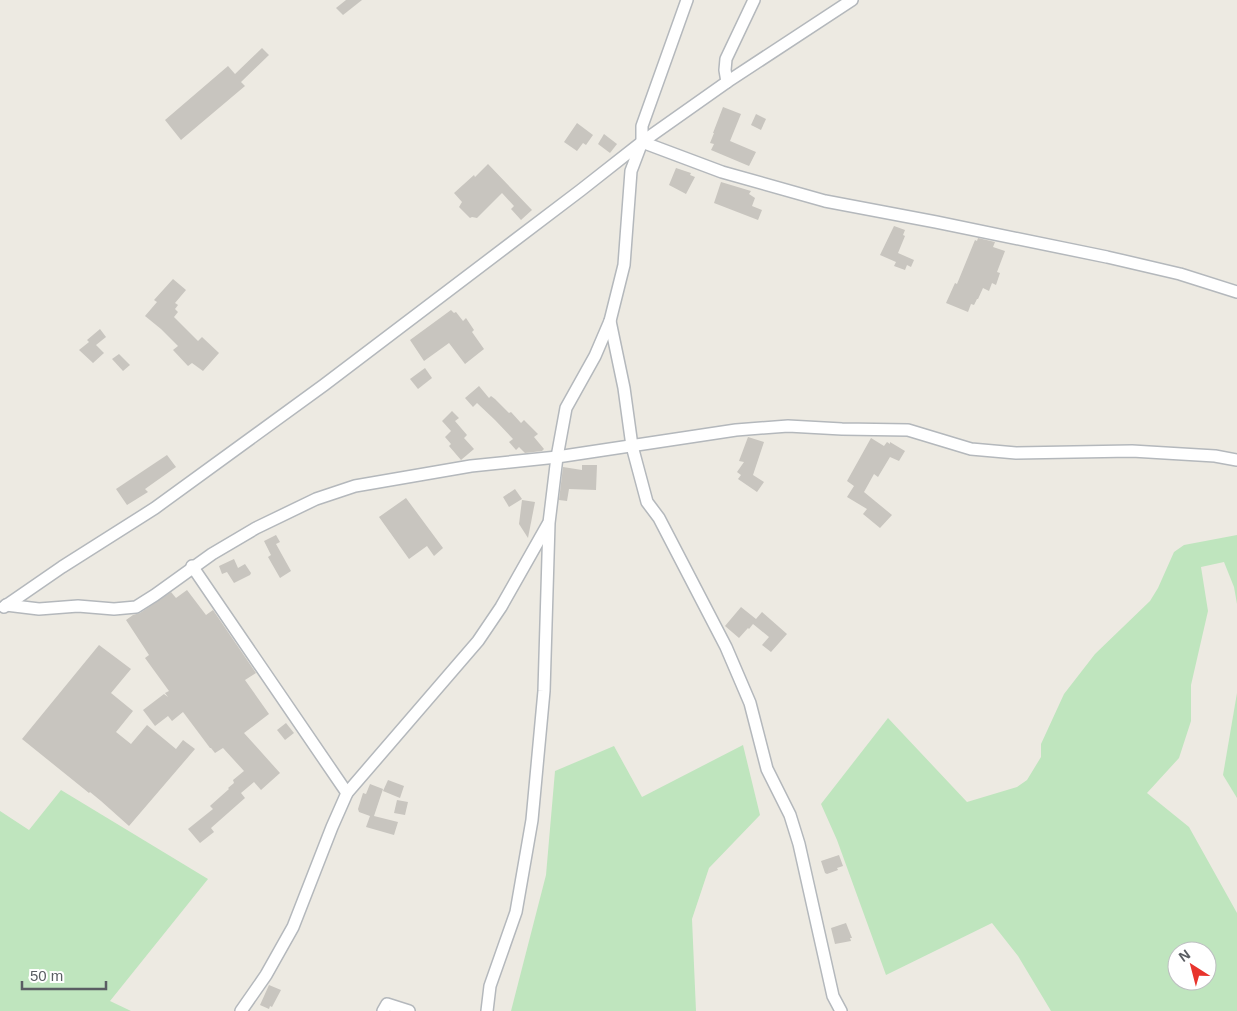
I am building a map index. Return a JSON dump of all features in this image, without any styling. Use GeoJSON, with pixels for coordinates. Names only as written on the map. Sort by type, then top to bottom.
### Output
{"type":"FeatureCollection","features":[{"type":"Feature","properties":{"kind":"street"},"geometry":{"type":"LineString","coordinates":[[487,1011],[490,986],[516,912],[532,820],[544,691],[548,522],[556,456],[566,408],[595,356],[610,321],[624,265],[632,171],[642,142],[642,126],[687,0]]}},
{"type":"Feature","properties":{"kind":"street"},"geometry":{"type":"LineString","coordinates":[[727,82],[726,59],[754,0]]}},
{"type":"Feature","properties":{"kind":"street"},"geometry":{"type":"LineString","coordinates":[[3,607],[155,508],[316,391],[642,142],[727,82],[852,0]]}},
{"type":"Feature","properties":{"kind":"street"},"geometry":{"type":"LineString","coordinates":[[642,142],[722,172],[825,201],[1107,257],[1180,274],[1237,292]]}},
{"type":"Feature","properties":{"kind":"street"},"geometry":{"type":"LineString","coordinates":[[610,321],[624,388],[632,446],[647,502],[659,518],[726,647],[750,703],[767,769],[790,815],[799,844],[833,996],[841,1011]]}},
{"type":"Feature","properties":{"kind":"street"},"geometry":{"type":"LineString","coordinates":[[3,607],[40,609],[78,606],[114,609],[136,606],[155,595],[192,566],[256,528],[316,499],[356,486],[471,466],[632,446],[736,430],[788,426],[842,430],[908,430],[971,449],[1016,452],[1132,451],[1215,456],[1237,460]]}},
{"type":"Feature","properties":{"kind":"street"},"geometry":{"type":"LineString","coordinates":[[241,1011],[266,974],[293,927],[347,793],[478,641],[501,607],[548,522]]}},
{"type":"Feature","properties":{"kind":"street"},"geometry":{"type":"LineString","coordinates":[[192,566],[347,793]]}},
{"type":"Feature","properties":{"kind":"street"},"geometry":{"type":"LineString","coordinates":[[384,1011],[387,1004],[409,1011]]}},
{"type":"Feature","properties":{"kind":"green space"},"geometry":{"type":"Polygon","coordinates":[[[1237,535],[1237,604],[1234,587],[1224,562],[1201,567],[1208,611],[1191,685],[1191,721],[1179,758],[1147,793],[1189,827],[1237,913],[1237,1011],[1051,1011],[1018,956],[992,923],[886,975],[837,840],[821,804],[888,718],[967,802],[1017,787],[1027,780],[1041,757],[1041,744],[1064,694],[1095,654],[1150,601],[1174,552],[1184,545],[1237,535]]]}},
{"type":"Feature","properties":{"kind":"green space"},"geometry":{"type":"Polygon","coordinates":[[[1237,693],[1237,798],[1223,775],[1237,693]]]}},
{"type":"Feature","properties":{"kind":"green space"},"geometry":{"type":"Polygon","coordinates":[[[743,745],[760,815],[709,868],[692,919],[696,1011],[511,1011],[546,875],[555,771],[614,746],[642,797],[743,745]]]}},
{"type":"Feature","properties":{"kind":"green space"},"geometry":{"type":"Polygon","coordinates":[[[61,790],[208,879],[110,1001],[131,1011],[0,1011],[0,811],[29,830],[61,790]]]}},
{"type":"Feature","properties":{"kind":"building"},"geometry":{"type":"Polygon","coordinates":[[[346,0],[362,0],[343,15],[336,8],[346,0]]]}},
{"type":"Feature","properties":{"kind":"building"},"geometry":{"type":"Polygon","coordinates":[[[262,48],[269,55],[241,82],[245,86],[181,140],[165,120],[228,66],[235,74],[262,48]]]}},
{"type":"Feature","properties":{"kind":"building"},"geometry":{"type":"Polygon","coordinates":[[[723,107],[741,114],[730,141],[756,152],[749,166],[711,150],[714,144],[710,143],[723,107]]]}},
{"type":"Feature","properties":{"kind":"building"},"geometry":{"type":"Polygon","coordinates":[[[756,114],[766,119],[761,130],[751,125],[756,114]]]}},
{"type":"Feature","properties":{"kind":"building"},"geometry":{"type":"Polygon","coordinates":[[[577,123],[593,135],[586,145],[583,143],[577,151],[564,142],[577,123]]]}},
{"type":"Feature","properties":{"kind":"building"},"geometry":{"type":"Polygon","coordinates":[[[604,134],[617,144],[610,153],[598,144],[604,134]]]}},
{"type":"Feature","properties":{"kind":"building"},"geometry":{"type":"Polygon","coordinates":[[[488,164],[532,210],[521,220],[511,209],[514,206],[502,193],[477,218],[470,218],[459,207],[462,202],[454,193],[488,164]]]}},
{"type":"Feature","properties":{"kind":"building"},"geometry":{"type":"Polygon","coordinates":[[[676,168],[691,173],[690,175],[695,177],[686,194],[669,185],[676,168]]]}},
{"type":"Feature","properties":{"kind":"building"},"geometry":{"type":"Polygon","coordinates":[[[721,182],[751,191],[749,194],[755,198],[752,206],[762,210],[758,220],[714,203],[721,182]]]}},
{"type":"Feature","properties":{"kind":"building"},"geometry":{"type":"Polygon","coordinates":[[[894,226],[905,230],[903,235],[905,236],[898,253],[914,260],[911,267],[907,265],[905,270],[894,266],[896,262],[880,255],[894,226]]]}},
{"type":"Feature","properties":{"kind":"building"},"geometry":{"type":"Polygon","coordinates":[[[978,238],[995,242],[993,247],[1005,251],[997,272],[1000,273],[996,285],[992,283],[989,291],[983,288],[974,305],[971,304],[968,312],[946,303],[955,283],[957,284],[975,240],[977,241],[978,238]]]}},
{"type":"Feature","properties":{"kind":"building"},"geometry":{"type":"Polygon","coordinates":[[[173,279],[186,290],[175,303],[178,305],[175,309],[178,312],[174,317],[198,341],[202,337],[219,353],[203,371],[192,363],[188,366],[173,350],[178,346],[145,316],[157,302],[154,300],[173,279]]]}},
{"type":"Feature","properties":{"kind":"building"},"geometry":{"type":"Polygon","coordinates":[[[451,310],[454,313],[456,312],[463,321],[466,318],[474,330],[472,332],[484,349],[465,364],[449,343],[424,361],[410,340],[451,310]]]}},
{"type":"Feature","properties":{"kind":"building"},"geometry":{"type":"Polygon","coordinates":[[[100,329],[106,337],[96,345],[104,353],[93,363],[79,350],[100,329]]]}},
{"type":"Feature","properties":{"kind":"building"},"geometry":{"type":"Polygon","coordinates":[[[119,354],[130,365],[123,371],[112,359],[119,354]]]}},
{"type":"Feature","properties":{"kind":"building"},"geometry":{"type":"Polygon","coordinates":[[[425,368],[432,378],[418,389],[410,379],[425,368]]]}},
{"type":"Feature","properties":{"kind":"building"},"geometry":{"type":"Polygon","coordinates":[[[479,386],[489,398],[491,396],[495,399],[521,423],[524,420],[538,434],[534,437],[544,449],[542,451],[525,453],[519,447],[516,450],[509,442],[513,439],[495,420],[477,403],[473,407],[465,398],[479,386]]]}},
{"type":"Feature","properties":{"kind":"building"},"geometry":{"type":"Polygon","coordinates":[[[452,411],[459,418],[455,421],[467,435],[464,438],[474,449],[461,460],[449,446],[451,444],[445,437],[451,431],[442,421],[452,411]]]}},
{"type":"Feature","properties":{"kind":"building"},"geometry":{"type":"Polygon","coordinates":[[[748,437],[764,442],[753,475],[764,482],[757,492],[738,479],[741,475],[737,472],[744,462],[739,461],[748,437]]]}},
{"type":"Feature","properties":{"kind":"building"},"geometry":{"type":"Polygon","coordinates":[[[871,438],[884,446],[887,442],[890,444],[890,442],[905,451],[899,461],[890,457],[878,477],[874,474],[864,492],[892,515],[880,528],[863,514],[867,509],[847,497],[854,486],[847,481],[871,438]]]}},
{"type":"Feature","properties":{"kind":"building"},"geometry":{"type":"Polygon","coordinates":[[[167,455],[176,467],[145,489],[148,492],[127,505],[116,489],[167,455]]]}},
{"type":"Feature","properties":{"kind":"building"},"geometry":{"type":"Polygon","coordinates":[[[582,465],[597,465],[596,490],[569,489],[567,501],[559,500],[563,467],[582,470],[582,465]]]}},
{"type":"Feature","properties":{"kind":"building"},"geometry":{"type":"Polygon","coordinates":[[[515,489],[522,499],[509,507],[503,497],[515,489]]]}},
{"type":"Feature","properties":{"kind":"building"},"geometry":{"type":"Polygon","coordinates":[[[406,498],[443,548],[434,556],[427,546],[409,559],[379,517],[406,498]]]}},
{"type":"Feature","properties":{"kind":"building"},"geometry":{"type":"Polygon","coordinates":[[[522,500],[535,502],[528,538],[519,524],[522,500]]]}},
{"type":"Feature","properties":{"kind":"building"},"geometry":{"type":"Polygon","coordinates":[[[276,535],[280,542],[276,544],[291,571],[280,578],[268,557],[271,555],[264,541],[276,535]]]}},
{"type":"Feature","properties":{"kind":"building"},"geometry":{"type":"Polygon","coordinates":[[[234,559],[238,568],[245,564],[251,573],[234,583],[227,572],[222,574],[219,566],[234,559]]]}},
{"type":"Feature","properties":{"kind":"building"},"geometry":{"type":"Polygon","coordinates":[[[187,590],[206,615],[213,610],[256,673],[245,680],[269,714],[244,733],[280,773],[261,790],[254,782],[241,793],[245,798],[211,828],[214,832],[200,843],[188,829],[213,809],[210,806],[229,789],[234,783],[233,780],[244,771],[223,748],[215,753],[183,712],[172,721],[168,716],[155,726],[143,710],[164,694],[168,697],[165,693],[169,691],[145,658],[149,655],[126,620],[171,592],[176,598],[187,590]]]}},
{"type":"Feature","properties":{"kind":"building"},"geometry":{"type":"Polygon","coordinates":[[[741,607],[756,619],[762,612],[787,634],[771,652],[762,645],[769,637],[753,624],[739,638],[725,626],[741,607]]]}},
{"type":"Feature","properties":{"kind":"building"},"geometry":{"type":"Polygon","coordinates":[[[99,645],[131,669],[111,693],[133,711],[116,732],[131,744],[147,725],[176,749],[183,740],[195,749],[129,826],[90,792],[22,739],[99,645]]]}},
{"type":"Feature","properties":{"kind":"building"},"geometry":{"type":"Polygon","coordinates":[[[286,723],[294,733],[285,740],[277,730],[286,723]]]}},
{"type":"Feature","properties":{"kind":"building"},"geometry":{"type":"Polygon","coordinates":[[[388,780],[404,786],[400,798],[383,791],[388,780]]]}},
{"type":"Feature","properties":{"kind":"building"},"geometry":{"type":"Polygon","coordinates":[[[370,784],[383,789],[374,816],[398,822],[394,835],[366,827],[370,816],[359,812],[358,809],[363,793],[366,794],[370,784]]]}},
{"type":"Feature","properties":{"kind":"building"},"geometry":{"type":"Polygon","coordinates":[[[397,800],[408,802],[405,815],[394,813],[397,800]]]}},
{"type":"Feature","properties":{"kind":"building"},"geometry":{"type":"Polygon","coordinates":[[[839,855],[843,866],[837,868],[838,870],[825,873],[821,861],[839,855]]]}},
{"type":"Feature","properties":{"kind":"building"},"geometry":{"type":"Polygon","coordinates":[[[846,923],[852,938],[850,938],[851,941],[835,944],[831,928],[846,923]]]}},
{"type":"Feature","properties":{"kind":"building"},"geometry":{"type":"Polygon","coordinates":[[[269,985],[281,990],[269,1009],[260,1005],[269,985]]]}}]}
